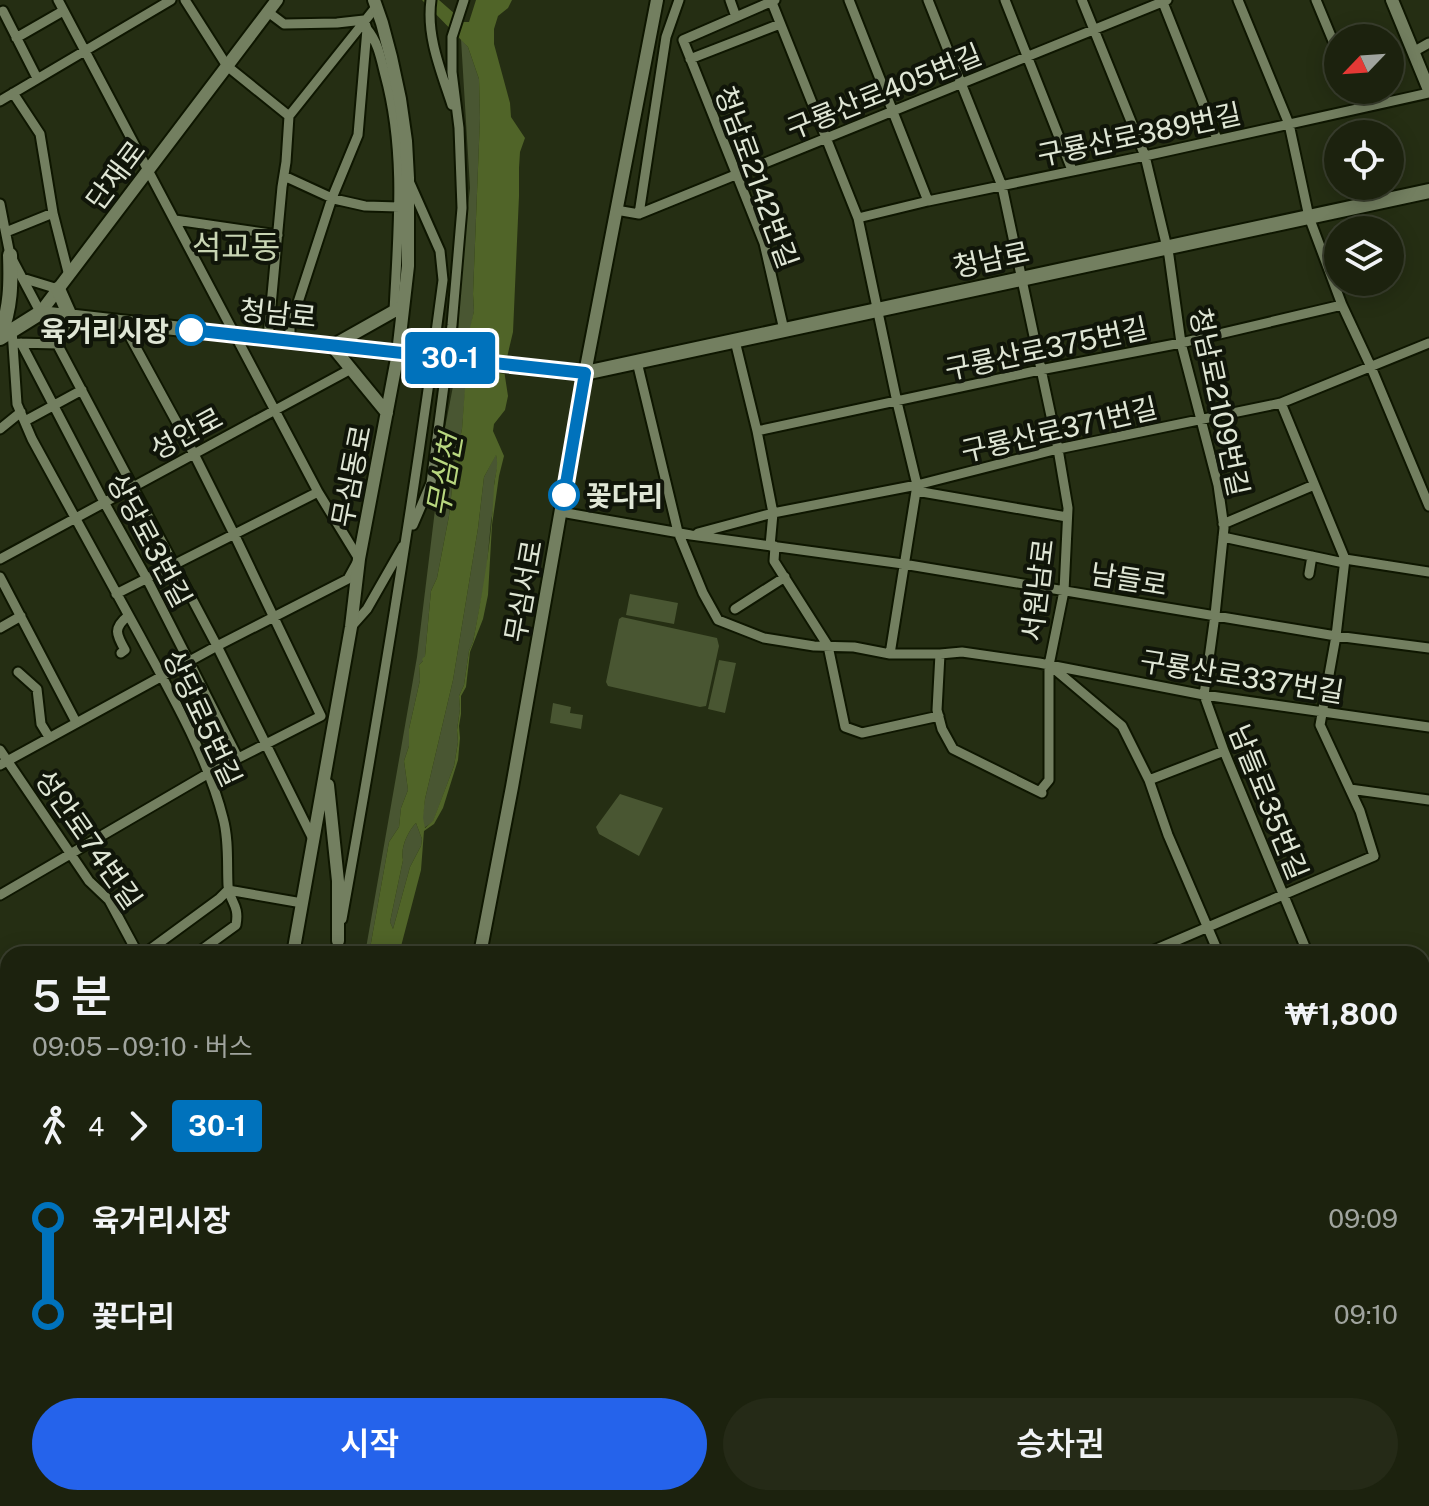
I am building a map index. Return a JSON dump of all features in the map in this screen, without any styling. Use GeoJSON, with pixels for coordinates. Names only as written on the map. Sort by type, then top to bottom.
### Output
{"type":"FeatureCollection","features":[{"type":"Feature","properties":{"kind":"main road","name":"청남로"},"geometry":{"type":"LineString","coordinates":[[40,313],[585,373],[1429,191]]}},
{"type":"Feature","properties":{"kind":"main road"},"geometry":{"type":"LineString","coordinates":[[9,338],[10,255]]}},
{"type":"Feature","properties":{"kind":"main road"},"geometry":{"type":"LineString","coordinates":[[58,289],[70,316]]}},
{"type":"Feature","properties":{"kind":"main road"},"geometry":{"type":"LineString","coordinates":[[9,338],[40,313]]}},
{"type":"Feature","properties":{"kind":"street"},"geometry":{"type":"LineString","coordinates":[[4,763],[217,646],[348,579],[359,559],[318,492],[58,0]]}},
{"type":"Feature","properties":{"kind":"street"},"geometry":{"type":"LineString","coordinates":[[0,101],[171,0]]}},
{"type":"Feature","properties":{"kind":"street"},"geometry":{"type":"LineString","coordinates":[[185,0],[227,66],[289,116]]}},
{"type":"Feature","properties":{"kind":"street","name":"단재로"},"geometry":{"type":"LineString","coordinates":[[40,313],[277,0]]}},
{"type":"Feature","properties":{"kind":"street"},"geometry":{"type":"LineString","coordinates":[[431,0],[429,19],[437,61],[459,128]]}},
{"type":"Feature","properties":{"kind":"street"},"geometry":{"type":"LineString","coordinates":[[351,627],[367,609],[407,539],[431,483],[450,341],[462,208],[452,37],[464,0]]}},
{"type":"Feature","properties":{"kind":"street","name":"무심서로"},"geometry":{"type":"LineString","coordinates":[[481,946],[585,373],[657,0]]}},
{"type":"Feature","properties":{"kind":"street"},"geometry":{"type":"LineString","coordinates":[[616,210],[639,214],[666,37],[679,0]]}},
{"type":"Feature","properties":{"kind":"street"},"geometry":{"type":"LineString","coordinates":[[730,0],[736,17]]}},
{"type":"Feature","properties":{"kind":"street"},"geometry":{"type":"LineString","coordinates":[[666,37],[683,40],[772,0],[858,218],[916,488],[890,654]]}},
{"type":"Feature","properties":{"kind":"street"},"geometry":{"type":"LineString","coordinates":[[849,0],[928,201]]}},
{"type":"Feature","properties":{"kind":"street","name":"서원남로"},"geometry":{"type":"LineString","coordinates":[[928,0],[1002,186],[1058,449],[1068,508],[1064,591],[1049,665],[1122,726],[1149,780],[1168,835],[1216,946]]}},
{"type":"Feature","properties":{"kind":"street"},"geometry":{"type":"LineString","coordinates":[[1005,0],[1072,170]]}},
{"type":"Feature","properties":{"kind":"street","name":"청남로2109번길"},"geometry":{"type":"LineString","coordinates":[[1082,0],[1145,156],[1169,256],[1181,343],[1218,485],[1223,524],[1215,615]]}},
{"type":"Feature","properties":{"kind":"street"},"geometry":{"type":"LineString","coordinates":[[1164,0],[1217,139]]}},
{"type":"Feature","properties":{"kind":"street","name":"구룡산로405번길"},"geometry":{"type":"LineString","coordinates":[[639,214],[1164,0]]}},
{"type":"Feature","properties":{"kind":"street"},"geometry":{"type":"LineString","coordinates":[[1238,0],[1289,124],[1309,217],[1342,305],[1429,506]]}},
{"type":"Feature","properties":{"kind":"street"},"geometry":{"type":"LineString","coordinates":[[1316,0],[1326,24]]}},
{"type":"Feature","properties":{"kind":"street"},"geometry":{"type":"LineString","coordinates":[[1392,0],[1429,91]]}},
{"type":"Feature","properties":{"kind":"street"},"geometry":{"type":"LineString","coordinates":[[268,338],[289,116],[366,24],[375,4]]}},
{"type":"Feature","properties":{"kind":"street","name":"무심동로"},"geometry":{"type":"LineString","coordinates":[[375,4],[400,99],[406,141],[408,266],[399,309]]}},
{"type":"Feature","properties":{"kind":"street"},"geometry":{"type":"LineString","coordinates":[[3,11],[37,78]]}},
{"type":"Feature","properties":{"kind":"street"},"geometry":{"type":"LineString","coordinates":[[16,38],[63,11]]}},
{"type":"Feature","properties":{"kind":"street"},"geometry":{"type":"LineString","coordinates":[[268,12],[284,24],[366,24]]}},
{"type":"Feature","properties":{"kind":"street"},"geometry":{"type":"LineString","coordinates":[[290,341],[290,327],[332,198],[358,135],[366,24]]}},
{"type":"Feature","properties":{"kind":"street","name":"무심동로"},"geometry":{"type":"LineString","coordinates":[[294,946],[326,768],[328,718],[351,627],[359,559],[398,353],[399,154],[392,98],[376,44],[366,24]]}},
{"type":"Feature","properties":{"kind":"street"},"geometry":{"type":"LineString","coordinates":[[690,59],[780,24]]}},
{"type":"Feature","properties":{"kind":"street","name":"청남로2142번길"},"geometry":{"type":"LineString","coordinates":[[683,40],[764,243],[784,330]]}},
{"type":"Feature","properties":{"kind":"street"},"geometry":{"type":"LineString","coordinates":[[1413,52],[1429,43]]}},
{"type":"Feature","properties":{"kind":"street","name":"구룡산로389번길"},"geometry":{"type":"LineString","coordinates":[[858,218],[1429,91]]}},
{"type":"Feature","properties":{"kind":"street"},"geometry":{"type":"LineString","coordinates":[[13,93],[40,134],[53,213],[69,276]]}},
{"type":"Feature","properties":{"kind":"street"},"geometry":{"type":"LineString","coordinates":[[1359,104],[1361,108]]}},
{"type":"Feature","properties":{"kind":"street"},"geometry":{"type":"LineString","coordinates":[[284,176],[332,198],[365,206],[399,207]]}},
{"type":"Feature","properties":{"kind":"street"},"geometry":{"type":"LineString","coordinates":[[337,946],[407,539],[443,280],[440,251],[408,178]]}},
{"type":"Feature","properties":{"kind":"street"},"geometry":{"type":"LineString","coordinates":[[0,204],[10,255],[217,646],[314,841]]}},
{"type":"Feature","properties":{"kind":"street"},"geometry":{"type":"LineString","coordinates":[[6,232],[53,213]]}},
{"type":"Feature","properties":{"kind":"street"},"geometry":{"type":"LineString","coordinates":[[175,220],[278,235]]}},
{"type":"Feature","properties":{"kind":"street"},"geometry":{"type":"LineString","coordinates":[[22,278],[58,289]]}},
{"type":"Feature","properties":{"kind":"street","name":"구룡산로375번길"},"geometry":{"type":"LineString","coordinates":[[757,431],[1181,343],[1342,305]]}},
{"type":"Feature","properties":{"kind":"street"},"geometry":{"type":"LineString","coordinates":[[387,413],[332,346],[399,309]]}},
{"type":"Feature","properties":{"kind":"street"},"geometry":{"type":"LineString","coordinates":[[58,344],[70,316]]}},
{"type":"Feature","properties":{"kind":"street"},"geometry":{"type":"LineString","coordinates":[[0,895],[209,773],[267,743],[328,718],[194,454],[122,322]]}},
{"type":"Feature","properties":{"kind":"street"},"geometry":{"type":"LineString","coordinates":[[9,338],[58,344]]}},
{"type":"Feature","properties":{"kind":"street","name":"상당로3번길"},"geometry":{"type":"LineString","coordinates":[[9,338],[53,406],[147,579],[238,758]]}},
{"type":"Feature","properties":{"kind":"street","name":"상당로5번길"},"geometry":{"type":"LineString","coordinates":[[9,338],[17,404],[32,439],[162,677],[209,773],[224,821],[228,890],[238,914],[236,925],[207,946]]}},
{"type":"Feature","properties":{"kind":"street"},"geometry":{"type":"LineString","coordinates":[[735,341],[773,513],[774,561],[828,646],[845,727],[862,733],[939,716]]}},
{"type":"Feature","properties":{"kind":"street","name":"구룡산로371번길"},"geometry":{"type":"LineString","coordinates":[[691,535],[773,513],[916,488],[1058,449],[1281,403],[1429,343]]}},
{"type":"Feature","properties":{"kind":"street","name":"구룡산로337번길"},"geometry":{"type":"LineString","coordinates":[[637,362],[678,532],[703,593],[718,620],[764,638],[854,647],[890,654],[962,652],[1049,665],[1204,695],[1429,727]]}},
{"type":"Feature","properties":{"kind":"street","name":"성안로"},"geometry":{"type":"LineString","coordinates":[[0,559],[351,369]]}},
{"type":"Feature","properties":{"kind":"street"},"geometry":{"type":"LineString","coordinates":[[0,429],[82,390]]}},
{"type":"Feature","properties":{"kind":"street"},"geometry":{"type":"LineString","coordinates":[[1164,946],[1374,856],[1360,811],[1320,725],[1336,636],[1344,561],[1281,403]]}},
{"type":"Feature","properties":{"kind":"street"},"geometry":{"type":"LineString","coordinates":[[1223,524],[1314,485]]}},
{"type":"Feature","properties":{"kind":"street"},"geometry":{"type":"LineString","coordinates":[[916,488],[1067,517]]}},
{"type":"Feature","properties":{"kind":"street"},"geometry":{"type":"LineString","coordinates":[[116,594],[318,492]]}},
{"type":"Feature","properties":{"kind":"street","name":"남들로"},"geometry":{"type":"LineString","coordinates":[[561,512],[691,535],[903,564],[1336,636],[1429,648]]}},
{"type":"Feature","properties":{"kind":"street"},"geometry":{"type":"LineString","coordinates":[[1223,537],[1312,556],[1429,572]]}},
{"type":"Feature","properties":{"kind":"street"},"geometry":{"type":"LineString","coordinates":[[1309,574],[1312,556]]}},
{"type":"Feature","properties":{"kind":"street"},"geometry":{"type":"LineString","coordinates":[[0,577],[76,722]]}},
{"type":"Feature","properties":{"kind":"street"},"geometry":{"type":"LineString","coordinates":[[735,609],[785,577]]}},
{"type":"Feature","properties":{"kind":"street","name":"남들로35번길"},"geometry":{"type":"LineString","coordinates":[[1215,615],[1204,695],[1304,946]]}},
{"type":"Feature","properties":{"kind":"street"},"geometry":{"type":"LineString","coordinates":[[0,628],[21,616]]}},
{"type":"Feature","properties":{"kind":"street","name":"상당로5번길"},"geometry":{"type":"LineString","coordinates":[[121,653],[125,650],[117,628],[128,616]]}},
{"type":"Feature","properties":{"kind":"street"},"geometry":{"type":"LineString","coordinates":[[940,654],[937,710],[942,729],[953,749],[1042,793],[1040,791],[1049,780],[1049,665]]}},
{"type":"Feature","properties":{"kind":"street"},"geometry":{"type":"LineString","coordinates":[[18,672],[37,689],[41,724],[49,737]]}},
{"type":"Feature","properties":{"kind":"street","name":"성안로74번길"},"geometry":{"type":"LineString","coordinates":[[0,750],[4,763],[89,881],[109,900],[136,946]]}},
{"type":"Feature","properties":{"kind":"street"},"geometry":{"type":"LineString","coordinates":[[1149,780],[1224,751]]}},
{"type":"Feature","properties":{"kind":"street"},"geometry":{"type":"LineString","coordinates":[[326,768],[338,881],[337,946]]}},
{"type":"Feature","properties":{"kind":"street"},"geometry":{"type":"LineString","coordinates":[[1350,789],[1429,800]]}},
{"type":"Feature","properties":{"kind":"street"},"geometry":{"type":"LineString","coordinates":[[152,946],[228,890],[302,903]]}},
{"type":"Feature","properties":{"kind":"shaded area"},"geometry":{"type":"Polygon","coordinates":[[[422,0],[439,0],[464,22],[469,22],[476,0],[512,0],[498,16],[494,44],[511,117],[525,138],[519,168],[513,332],[504,370],[508,396],[505,410],[494,424],[493,431],[504,456],[492,525],[488,595],[483,619],[470,652],[466,687],[461,696],[458,760],[443,808],[434,824],[424,831],[421,870],[401,946],[370,946],[389,842],[399,827],[401,808],[408,790],[404,761],[420,680],[419,665],[425,656],[431,591],[437,578],[449,516],[462,429],[469,332],[474,311],[479,79],[468,47],[422,0]],[[496,455],[484,477],[453,680],[425,799],[425,828],[433,821],[454,766],[459,696],[473,642],[486,564],[496,455]],[[416,823],[404,845],[390,922],[393,929],[410,867],[422,839],[416,823]]]}},
{"type":"Feature","properties":{"kind":"shaded area"},"geometry":{"type":"Polygon","coordinates":[[[461,39],[468,47],[479,79],[474,311],[469,338],[458,337],[460,276],[470,188],[461,39]]]}},
{"type":"Feature","properties":{"kind":"shaded area"},"geometry":{"type":"Polygon","coordinates":[[[454,381],[466,382],[449,516],[437,578],[431,591],[425,656],[419,665],[420,680],[404,761],[408,790],[401,808],[399,827],[389,842],[370,946],[366,946],[417,657],[445,428],[454,381]]]}},
{"type":"Feature","properties":{"kind":"shaded area"},"geometry":{"type":"Polygon","coordinates":[[[496,454],[498,464],[486,575],[464,685],[459,696],[454,766],[433,822],[424,828],[425,799],[453,680],[484,477],[496,454]]]}},
{"type":"Feature","properties":{"kind":"shaded area"},"geometry":{"type":"Polygon","coordinates":[[[630,594],[678,603],[674,624],[626,615],[630,594]]]}},
{"type":"Feature","properties":{"kind":"shaded area"},"geometry":{"type":"Polygon","coordinates":[[[622,617],[717,638],[719,646],[706,706],[608,686],[606,682],[619,619],[622,617]]]}},
{"type":"Feature","properties":{"kind":"shaded area"},"geometry":{"type":"Polygon","coordinates":[[[719,660],[736,663],[725,713],[708,709],[719,660]]]}},
{"type":"Feature","properties":{"kind":"shaded area"},"geometry":{"type":"Polygon","coordinates":[[[553,703],[571,707],[570,713],[583,715],[581,729],[550,723],[553,703]]]}},
{"type":"Feature","properties":{"kind":"shaded area"},"geometry":{"type":"Polygon","coordinates":[[[620,794],[663,808],[639,856],[599,834],[596,827],[620,794]]]}},
{"type":"Feature","properties":{"kind":"shaded area"},"geometry":{"type":"Polygon","coordinates":[[[416,823],[422,839],[421,846],[410,867],[393,929],[390,922],[404,845],[416,823]]]}},
{"type":"Feature","properties":{"kind":"bus line","name":"30-1"},"geometry":{"type":"LineString","coordinates":[[191,330],[585,373],[564,495]]}},
{"type":"Feature","properties":{"kind":"place","name":"육거리시장"},"geometry":{"type":"Point","coordinates":[191,330]}},
{"type":"Feature","properties":{"kind":"place","name":"꽃다리"},"geometry":{"type":"Point","coordinates":[564,495]}},
{"type":"Feature","properties":{"kind":"district","name":"석교동"},"geometry":{"type":"Point","coordinates":[236,246]}},
{"type":"Feature","properties":{"kind":"water label","name":"무심천"},"geometry":{"type":"Point","coordinates":[444,475]}}]}
